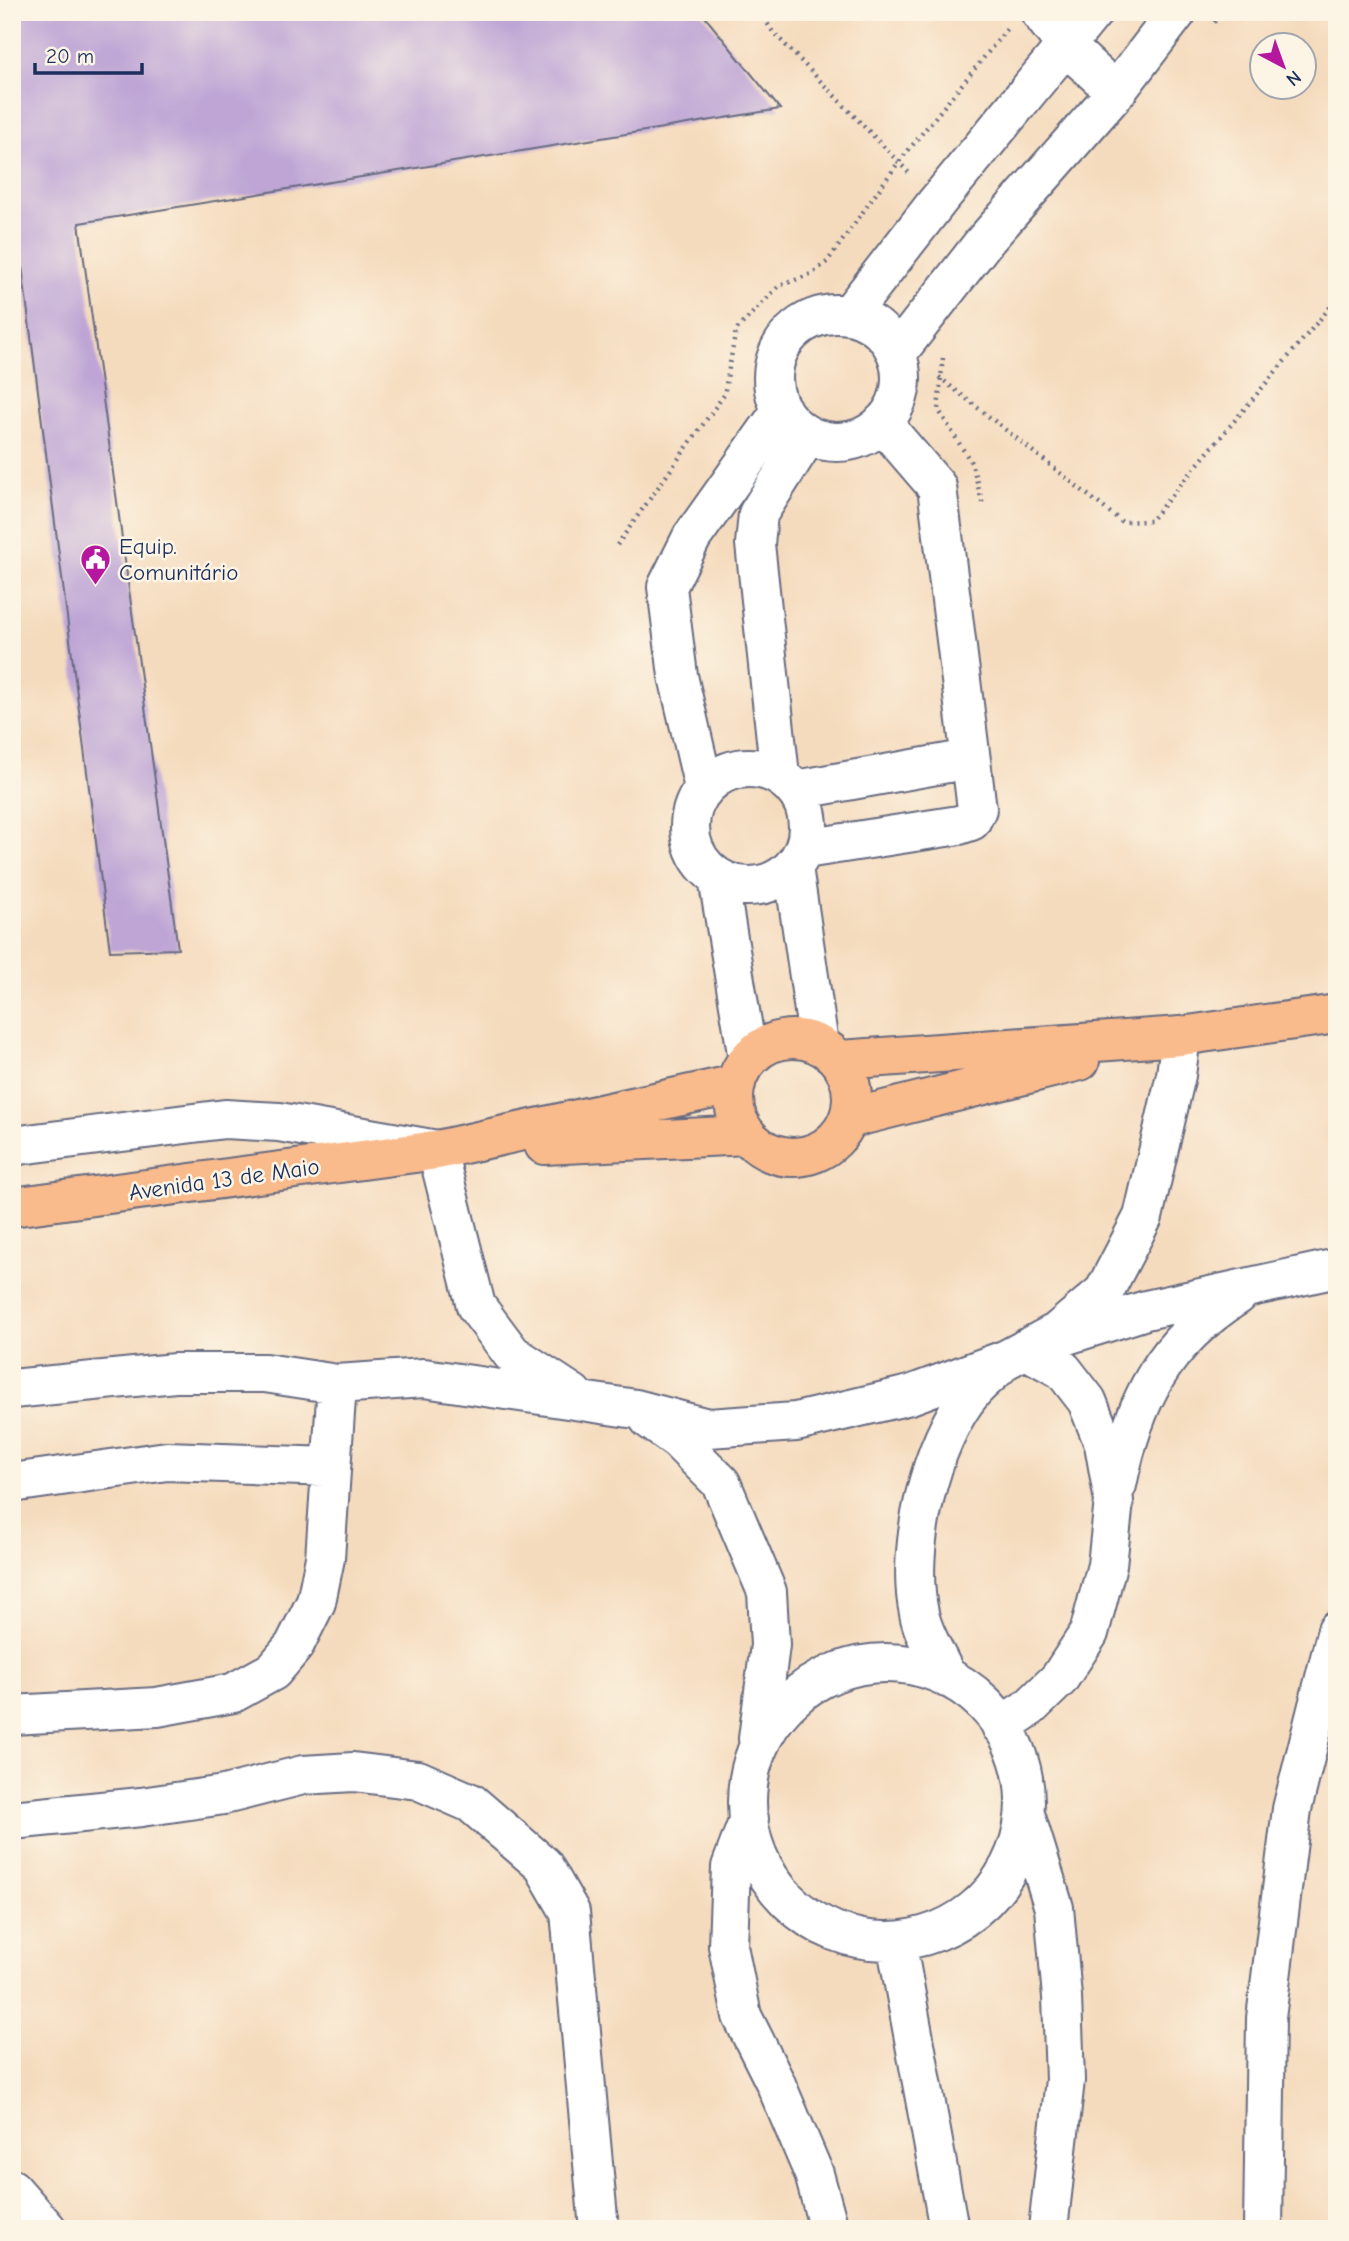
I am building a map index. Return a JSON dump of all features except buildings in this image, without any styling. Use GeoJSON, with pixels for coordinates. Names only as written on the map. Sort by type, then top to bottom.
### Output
{"type":"FeatureCollection","features":[{"type":"Feature","properties":{"kind":"main road"},"geometry":{"type":"LineString","coordinates":[[830,1053],[1181,1036],[1337,1014]]}},
{"type":"Feature","properties":{"kind":"main road"},"geometry":{"type":"LineString","coordinates":[[848,1119],[1181,1036]]}},
{"type":"Feature","properties":{"kind":"main road"},"geometry":{"type":"LineString","coordinates":[[437,1150],[742,1071],[764,1046],[784,1039],[805,1040],[830,1053],[850,1079],[853,1099],[848,1119],[838,1137],[821,1150],[802,1156],[781,1156],[762,1149],[747,1135],[737,1117],[742,1071]]}},
{"type":"Feature","properties":{"kind":"main road"},"geometry":{"type":"LineString","coordinates":[[437,1150],[747,1135]]}},
{"type":"Feature","properties":{"kind":"main road","name":"Avenida 13 de Maio"},"geometry":{"type":"LineString","coordinates":[[12,1207],[437,1150]]}},
{"type":"Feature","properties":{"kind":"street"},"geometry":{"type":"LineString","coordinates":[[849,315],[936,202],[1093,12]]}},
{"type":"Feature","properties":{"kind":"street"},"geometry":{"type":"LineString","coordinates":[[897,354],[983,243],[1116,92],[1177,12]]}},
{"type":"Feature","properties":{"kind":"street"},"geometry":{"type":"LineString","coordinates":[[1026,18],[1066,46],[1116,92]]}},
{"type":"Feature","properties":{"kind":"street"},"geometry":{"type":"LineString","coordinates":[[829,314],[849,315],[869,322],[886,336],[897,354],[901,378],[896,402],[882,423],[861,437],[844,442],[795,423],[774,391],[773,370],[779,350],[791,333],[809,320],[829,314]]}},
{"type":"Feature","properties":{"kind":"street"},"geometry":{"type":"LineString","coordinates":[[795,423],[758,514],[755,544],[788,783],[805,808],[809,829],[799,858],[777,879],[758,886],[737,886],[718,878],[703,865],[693,847],[690,827],[694,806],[704,788],[720,775],[740,768],[761,769],[788,783],[970,759]]}},
{"type":"Feature","properties":{"kind":"street"},"geometry":{"type":"LineString","coordinates":[[704,788],[678,676],[667,587],[692,537],[795,423]]}},
{"type":"Feature","properties":{"kind":"street"},"geometry":{"type":"LineString","coordinates":[[799,858],[959,825],[971,821],[976,809],[937,486],[882,423]]}},
{"type":"Feature","properties":{"kind":"street"},"geometry":{"type":"LineString","coordinates":[[799,858],[830,1053]]}},
{"type":"Feature","properties":{"kind":"street"},"geometry":{"type":"LineString","coordinates":[[718,878],[742,1071]]}},
{"type":"Feature","properties":{"kind":"street"},"geometry":{"type":"LineString","coordinates":[[12,1389],[175,1373],[265,1373],[337,1384],[424,1378],[636,1409],[708,1428],[796,1422],[910,1395],[1007,1359],[1057,1332],[1104,1292],[1143,1217],[1176,1075],[1181,1036]]}},
{"type":"Feature","properties":{"kind":"street"},"geometry":{"type":"LineString","coordinates":[[12,1146],[225,1119],[279,1122],[437,1150],[476,1306],[512,1354],[545,1378],[588,1403]]}},
{"type":"Feature","properties":{"kind":"street"},"geometry":{"type":"LineString","coordinates":[[1114,1501],[1104,1444],[1087,1401],[1063,1370],[1025,1349],[1146,1310],[1337,1268]]}},
{"type":"Feature","properties":{"kind":"street"},"geometry":{"type":"LineString","coordinates":[[1002,1726],[1030,1707],[1059,1679],[1089,1633],[1107,1565],[1114,1501],[1125,1446],[1146,1391],[1175,1347],[1206,1316],[1251,1287]]}},
{"type":"Feature","properties":{"kind":"street"},"geometry":{"type":"LineString","coordinates":[[947,1678],[919,1614],[915,1547],[926,1491],[942,1441],[971,1393],[1007,1359]]}},
{"type":"Feature","properties":{"kind":"street"},"geometry":{"type":"LineString","coordinates":[[12,1715],[157,1707],[233,1693],[272,1671],[294,1646],[316,1602],[325,1558],[337,1384]]}},
{"type":"Feature","properties":{"kind":"street"},"geometry":{"type":"LineString","coordinates":[[636,1409],[678,1440],[721,1483],[768,1592],[771,1645],[757,1747],[748,1782],[749,1819],[755,1845],[766,1870],[782,1893],[802,1911],[825,1926],[851,1936],[896,1941],[923,1937],[948,1927],[985,1902],[1011,1865],[1021,1840],[1025,1812],[1025,1794],[1018,1758],[1002,1726],[977,1698],[947,1678],[895,1663],[841,1669],[816,1680],[794,1696],[770,1723],[757,1747]]}},
{"type":"Feature","properties":{"kind":"street"},"geometry":{"type":"LineString","coordinates":[[12,1483],[167,1461],[331,1467]]}},
{"type":"Feature","properties":{"kind":"street"},"geometry":{"type":"LineString","coordinates":[[1263,2229],[1266,2018],[1292,1809],[1337,1630]]}},
{"type":"Feature","properties":{"kind":"street"},"geometry":{"type":"LineString","coordinates":[[12,1820],[224,1795],[303,1775],[354,1772],[418,1780],[471,1803],[543,1866],[570,1912],[600,2229]]}},
{"type":"Feature","properties":{"kind":"street"},"geometry":{"type":"LineString","coordinates":[[1025,1812],[1054,1908],[1062,1997],[1065,2081],[1048,2229]]}},
{"type":"Feature","properties":{"kind":"street"},"geometry":{"type":"LineString","coordinates":[[749,1819],[731,1867],[728,1947],[742,2016],[775,2082],[814,2174],[829,2229]]}},
{"type":"Feature","properties":{"kind":"street"},"geometry":{"type":"LineString","coordinates":[[896,1941],[949,2229]]}},
{"type":"Feature","properties":{"kind":"street"},"geometry":{"type":"LineString","coordinates":[[12,2189],[47,2229]]}},
{"type":"Feature","properties":{"kind":"path"},"geometry":{"type":"LineString","coordinates":[[760,12],[773,32],[936,202]]}},
{"type":"Feature","properties":{"kind":"path"},"geometry":{"type":"LineString","coordinates":[[1214,23],[1223,12]]}},
{"type":"Feature","properties":{"kind":"path"},"geometry":{"type":"LineString","coordinates":[[617,545],[724,396],[736,330],[779,286],[811,274],[828,262],[898,163],[1026,18]]}},
{"type":"Feature","properties":{"kind":"path"},"geometry":{"type":"LineString","coordinates":[[940,377],[1122,522],[1150,521],[1337,299]]}},
{"type":"Feature","properties":{"kind":"path"},"geometry":{"type":"LineString","coordinates":[[949,347],[940,377],[937,409],[972,464],[983,505]]}},
{"type":"Feature","properties":{"kind":"place","name":"Equip. Comunitário"},"geometry":{"type":"Point","coordinates":[96,586]}}]}
